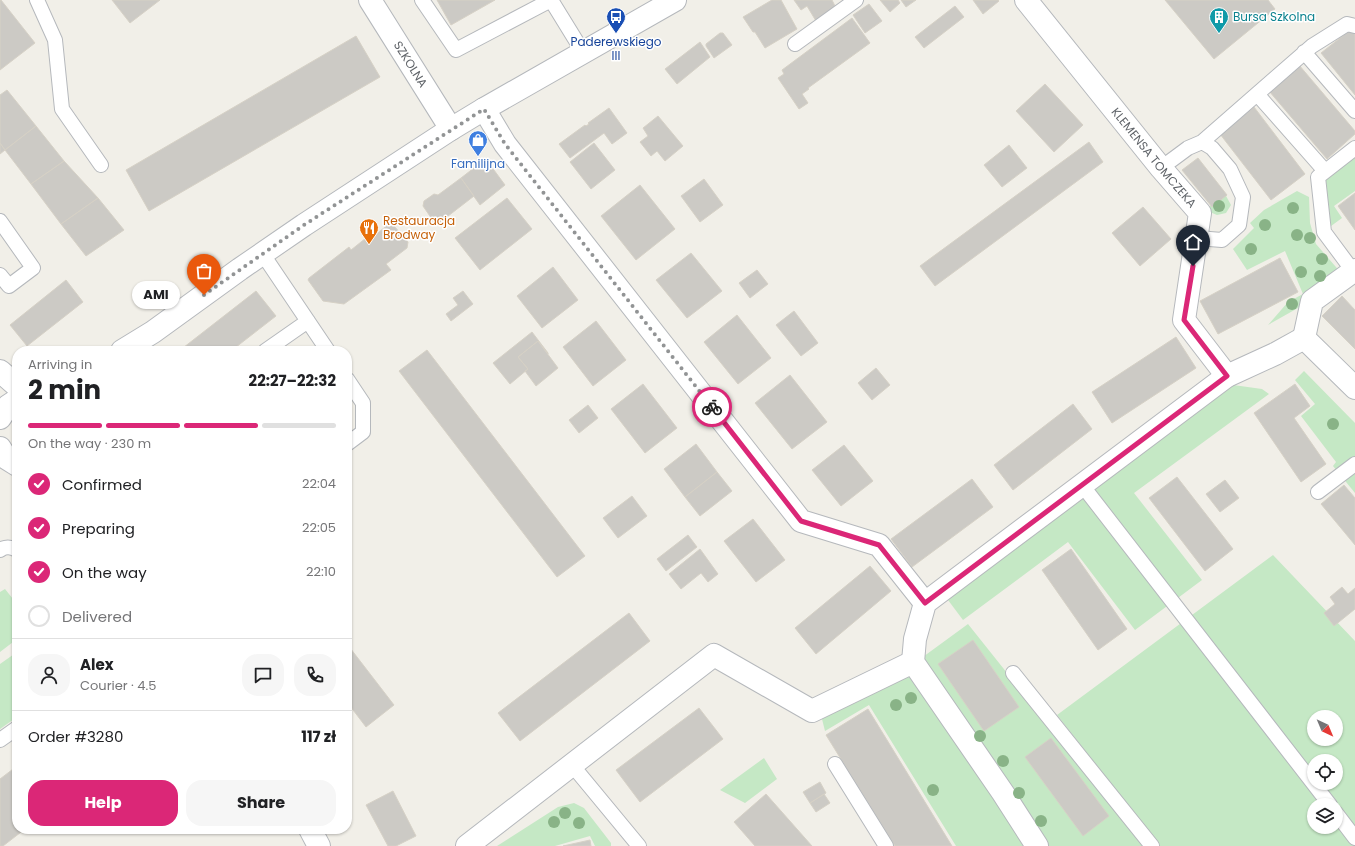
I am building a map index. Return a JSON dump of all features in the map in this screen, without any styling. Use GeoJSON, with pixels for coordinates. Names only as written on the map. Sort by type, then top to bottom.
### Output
{"type":"FeatureCollection","features":[{"type":"Feature","properties":{"kind":"street","name":"SZKOLNA"},"geometry":{"type":"LineString","coordinates":[[370,0],[451,129]]}},
{"type":"Feature","properties":{"kind":"street"},"geometry":{"type":"LineString","coordinates":[[130,346],[153,332],[262,253],[451,129],[675,0]]}},
{"type":"Feature","properties":{"kind":"street","name":"KLEMENSA TOMCZEKA"},"geometry":{"type":"LineString","coordinates":[[1026,0],[1161,168],[1200,214],[1184,320],[1227,376]]}},
{"type":"Feature","properties":{"kind":"street"},"geometry":{"type":"LineString","coordinates":[[484,109],[505,144],[801,521],[879,545],[925,603]]}},
{"type":"Feature","properties":{"kind":"street"},"geometry":{"type":"LineString","coordinates":[[1037,846],[1003,793],[913,662],[915,639],[925,603],[1227,376],[1275,354],[1304,338],[1312,301],[1354,270]]}},
{"type":"Feature","properties":{"kind":"street"},"geometry":{"type":"LineString","coordinates":[[140,346],[153,332]]}},
{"type":"Feature","properties":{"kind":"street"},"geometry":{"type":"LineString","coordinates":[[1304,338],[1355,388]]}},
{"type":"Feature","properties":{"kind":"street"},"geometry":{"type":"LineString","coordinates":[[0,371],[12,382]]}},
{"type":"Feature","properties":{"kind":"street"},"geometry":{"type":"LineString","coordinates":[[0,416],[12,403]]}},
{"type":"Feature","properties":{"kind":"street"},"geometry":{"type":"LineString","coordinates":[[0,448],[11,468]]}},
{"type":"Feature","properties":{"kind":"street"},"geometry":{"type":"LineString","coordinates":[[467,846],[714,655],[812,712],[913,662]]}},
{"type":"Feature","properties":{"kind":"street"},"geometry":{"type":"LineString","coordinates":[[313,834],[319,846]]}},
{"type":"Feature","properties":{"kind":"lane"},"geometry":{"type":"LineString","coordinates":[[37,0],[55,40],[62,109],[101,165]]}},
{"type":"Feature","properties":{"kind":"lane"},"geometry":{"type":"LineString","coordinates":[[422,0],[456,50],[551,0],[583,52]]}},
{"type":"Feature","properties":{"kind":"lane"},"geometry":{"type":"LineString","coordinates":[[795,44],[856,0]]}},
{"type":"Feature","properties":{"kind":"lane"},"geometry":{"type":"LineString","coordinates":[[1161,168],[1188,148],[1202,142],[1312,46],[1347,24],[1355,26]]}},
{"type":"Feature","properties":{"kind":"lane"},"geometry":{"type":"LineString","coordinates":[[1304,52],[1355,111]]}},
{"type":"Feature","properties":{"kind":"lane"},"geometry":{"type":"LineString","coordinates":[[1257,94],[1326,171]]}},
{"type":"Feature","properties":{"kind":"lane"},"geometry":{"type":"LineString","coordinates":[[1197,238],[1222,240],[1239,224],[1243,197],[1230,169],[1212,148],[1202,142]]}},
{"type":"Feature","properties":{"kind":"lane"},"geometry":{"type":"LineString","coordinates":[[1354,270],[1324,232],[1318,177],[1355,148]]}},
{"type":"Feature","properties":{"kind":"lane"},"geometry":{"type":"LineString","coordinates":[[0,221],[33,268],[9,286],[0,275]]}},
{"type":"Feature","properties":{"kind":"lane"},"geometry":{"type":"LineString","coordinates":[[262,253],[325,346]]}},
{"type":"Feature","properties":{"kind":"lane"},"geometry":{"type":"LineString","coordinates":[[272,346],[308,321]]}},
{"type":"Feature","properties":{"kind":"lane"},"geometry":{"type":"LineString","coordinates":[[352,387],[363,404],[363,432],[352,440]]}},
{"type":"Feature","properties":{"kind":"lane"},"geometry":{"type":"LineString","coordinates":[[1318,492],[1355,464]]}},
{"type":"Feature","properties":{"kind":"lane"},"geometry":{"type":"LineString","coordinates":[[1082,485],[1325,798]]}},
{"type":"Feature","properties":{"kind":"lane"},"geometry":{"type":"LineString","coordinates":[[0,550],[3,548],[12,548]]}},
{"type":"Feature","properties":{"kind":"lane"},"geometry":{"type":"LineString","coordinates":[[1013,673],[1152,846]]}},
{"type":"Feature","properties":{"kind":"lane"},"geometry":{"type":"LineString","coordinates":[[0,740],[12,732]]}},
{"type":"Feature","properties":{"kind":"lane"},"geometry":{"type":"LineString","coordinates":[[835,764],[886,846]]}},
{"type":"Feature","properties":{"kind":"lane"},"geometry":{"type":"LineString","coordinates":[[572,765],[638,846]]}},
{"type":"Feature","properties":{"kind":"lane"},"geometry":{"type":"LineString","coordinates":[[1343,822],[1355,838]]}},
{"type":"Feature","properties":{"kind":"green space"},"geometry":{"type":"Polygon","coordinates":[[[1355,153],[1355,191],[1334,206],[1342,218],[1327,229],[1323,178],[1355,153]]]}},
{"type":"Feature","properties":{"kind":"green space"},"geometry":{"type":"Polygon","coordinates":[[[1297,191],[1309,197],[1310,223],[1316,244],[1342,274],[1304,301],[1298,308],[1268,325],[1288,302],[1303,294],[1285,251],[1247,270],[1233,249],[1254,228],[1250,223],[1264,210],[1297,191]]]}},
{"type":"Feature","properties":{"kind":"green space"},"geometry":{"type":"Polygon","coordinates":[[[1225,194],[1231,205],[1226,213],[1217,215],[1205,210],[1225,194]]]}},
{"type":"Feature","properties":{"kind":"green space"},"geometry":{"type":"Polygon","coordinates":[[[1304,371],[1355,423],[1355,493],[1333,466],[1336,462],[1301,416],[1315,404],[1295,380],[1304,371]]]}},
{"type":"Feature","properties":{"kind":"green space"},"geometry":{"type":"Polygon","coordinates":[[[1226,384],[1262,389],[1269,394],[1134,493],[1202,580],[1135,630],[1068,542],[963,620],[945,596],[1226,384]]]}},
{"type":"Feature","properties":{"kind":"green space"},"geometry":{"type":"Polygon","coordinates":[[[1273,555],[1355,641],[1355,846],[1160,846],[1057,715],[1273,555]]]}},
{"type":"Feature","properties":{"kind":"green space"},"geometry":{"type":"Polygon","coordinates":[[[5,589],[12,598],[12,643],[0,652],[0,592],[5,589]]]}},
{"type":"Feature","properties":{"kind":"green space"},"geometry":{"type":"Polygon","coordinates":[[[968,624],[1145,846],[1042,846],[916,662],[968,624]]]}},
{"type":"Feature","properties":{"kind":"green space"},"geometry":{"type":"Polygon","coordinates":[[[12,656],[12,721],[0,729],[0,664],[12,656]]]}},
{"type":"Feature","properties":{"kind":"green space"},"geometry":{"type":"Polygon","coordinates":[[[911,668],[1030,846],[956,846],[869,705],[825,731],[821,715],[911,668]]]}},
{"type":"Feature","properties":{"kind":"green space"},"geometry":{"type":"Polygon","coordinates":[[[764,758],[777,779],[745,803],[720,790],[764,758]]]}},
{"type":"Feature","properties":{"kind":"green space"},"geometry":{"type":"Polygon","coordinates":[[[574,803],[584,808],[611,843],[611,846],[595,846],[590,836],[555,846],[497,846],[558,807],[574,803]]]}},
{"type":"Feature","properties":{"kind":"building"},"geometry":{"type":"Polygon","coordinates":[[[0,0],[35,43],[0,70],[0,0]]]}},
{"type":"Feature","properties":{"kind":"building"},"geometry":{"type":"Polygon","coordinates":[[[112,0],[160,0],[130,23],[112,0]]]}},
{"type":"Feature","properties":{"kind":"building"},"geometry":{"type":"Polygon","coordinates":[[[437,0],[495,0],[451,25],[437,0]]]}},
{"type":"Feature","properties":{"kind":"building"},"geometry":{"type":"Polygon","coordinates":[[[772,0],[781,0],[797,29],[765,48],[743,17],[772,0]]]}},
{"type":"Feature","properties":{"kind":"building"},"geometry":{"type":"Polygon","coordinates":[[[794,0],[832,0],[835,6],[827,12],[828,14],[816,21],[807,6],[801,10],[794,0]]]}},
{"type":"Feature","properties":{"kind":"building"},"geometry":{"type":"Polygon","coordinates":[[[880,0],[898,0],[900,3],[890,12],[880,0]]]}},
{"type":"Feature","properties":{"kind":"building"},"geometry":{"type":"Polygon","coordinates":[[[901,0],[916,0],[906,7],[901,0]]]}},
{"type":"Feature","properties":{"kind":"building"},"geometry":{"type":"Polygon","coordinates":[[[973,0],[998,0],[999,1],[983,14],[973,0]]]}},
{"type":"Feature","properties":{"kind":"building","name":"Bursa Szkolna"},"geometry":{"type":"Polygon","coordinates":[[[1165,0],[1268,0],[1275,9],[1214,59],[1165,0]]]}},
{"type":"Feature","properties":{"kind":"building"},"geometry":{"type":"Polygon","coordinates":[[[869,4],[882,21],[865,33],[853,15],[869,4]]]}},
{"type":"Feature","properties":{"kind":"building"},"geometry":{"type":"Polygon","coordinates":[[[955,6],[964,17],[924,48],[915,37],[955,6]]]}},
{"type":"Feature","properties":{"kind":"building"},"geometry":{"type":"Polygon","coordinates":[[[852,18],[870,43],[808,88],[809,89],[802,94],[808,103],[799,109],[778,78],[784,74],[782,70],[852,18]]]}},
{"type":"Feature","properties":{"kind":"building"},"geometry":{"type":"Polygon","coordinates":[[[1354,27],[1355,28],[1355,95],[1321,53],[1354,27]]]}},
{"type":"Feature","properties":{"kind":"building"},"geometry":{"type":"Polygon","coordinates":[[[720,33],[723,33],[732,45],[714,58],[706,44],[720,33]]]}},
{"type":"Feature","properties":{"kind":"building"},"geometry":{"type":"Polygon","coordinates":[[[356,36],[380,77],[149,211],[126,170],[356,36]]]}},
{"type":"Feature","properties":{"kind":"building"},"geometry":{"type":"Polygon","coordinates":[[[700,42],[710,57],[677,84],[665,69],[700,42]]]}},
{"type":"Feature","properties":{"kind":"building"},"geometry":{"type":"Polygon","coordinates":[[[1299,65],[1355,131],[1355,134],[1327,159],[1269,91],[1299,65]]]}},
{"type":"Feature","properties":{"kind":"building"},"geometry":{"type":"Polygon","coordinates":[[[1045,84],[1083,125],[1054,152],[1016,111],[1045,84]]]}},
{"type":"Feature","properties":{"kind":"building"},"geometry":{"type":"Polygon","coordinates":[[[7,90],[36,126],[5,150],[0,143],[0,95],[7,90]]]}},
{"type":"Feature","properties":{"kind":"building"},"geometry":{"type":"Polygon","coordinates":[[[1254,107],[1305,174],[1271,200],[1220,134],[1254,107]]]}},
{"type":"Feature","properties":{"kind":"building"},"geometry":{"type":"Polygon","coordinates":[[[609,108],[627,133],[612,144],[604,133],[570,158],[559,144],[585,125],[586,126],[589,124],[588,123],[609,108]]]}},
{"type":"Feature","properties":{"kind":"building"},"geometry":{"type":"Polygon","coordinates":[[[658,116],[683,146],[665,161],[657,151],[651,156],[640,142],[648,136],[643,128],[658,116]]]}},
{"type":"Feature","properties":{"kind":"building"},"geometry":{"type":"Polygon","coordinates":[[[36,126],[64,161],[31,184],[5,150],[36,126]]]}},
{"type":"Feature","properties":{"kind":"building"},"geometry":{"type":"Polygon","coordinates":[[[1089,142],[1103,162],[935,286],[920,266],[1089,142]]]}},
{"type":"Feature","properties":{"kind":"building"},"geometry":{"type":"Polygon","coordinates":[[[0,143],[5,150],[0,154],[0,143]]]}},
{"type":"Feature","properties":{"kind":"building"},"geometry":{"type":"Polygon","coordinates":[[[594,143],[615,170],[591,189],[570,162],[594,143]]]}},
{"type":"Feature","properties":{"kind":"building"},"geometry":{"type":"Polygon","coordinates":[[[1009,145],[1027,168],[1002,187],[984,165],[1009,145]]]}},
{"type":"Feature","properties":{"kind":"building"},"geometry":{"type":"Polygon","coordinates":[[[1198,158],[1227,195],[1212,207],[1182,170],[1198,158]]]}},
{"type":"Feature","properties":{"kind":"building"},"geometry":{"type":"Polygon","coordinates":[[[64,161],[98,198],[61,224],[31,184],[64,161]]]}},
{"type":"Feature","properties":{"kind":"building"},"geometry":{"type":"Polygon","coordinates":[[[479,164],[491,166],[505,185],[480,205],[461,178],[479,164]]]}},
{"type":"Feature","properties":{"kind":"building"},"geometry":{"type":"Polygon","coordinates":[[[461,178],[474,196],[439,223],[434,222],[423,206],[424,201],[434,194],[438,195],[461,178]]]}},
{"type":"Feature","properties":{"kind":"building"},"geometry":{"type":"Polygon","coordinates":[[[704,179],[723,205],[700,222],[681,196],[704,179]]]}},
{"type":"Feature","properties":{"kind":"building"},"geometry":{"type":"Polygon","coordinates":[[[640,185],[675,229],[636,260],[601,216],[640,185]]]}},
{"type":"Feature","properties":{"kind":"building"},"geometry":{"type":"Polygon","coordinates":[[[1355,193],[1355,230],[1338,206],[1355,193]]]}},
{"type":"Feature","properties":{"kind":"building"},"geometry":{"type":"Polygon","coordinates":[[[98,198],[124,230],[86,256],[61,224],[98,198]]]}},
{"type":"Feature","properties":{"kind":"building"},"geometry":{"type":"Polygon","coordinates":[[[507,198],[532,229],[480,270],[455,238],[507,198]]]}},
{"type":"Feature","properties":{"kind":"building"},"geometry":{"type":"Polygon","coordinates":[[[1143,207],[1171,239],[1140,266],[1112,233],[1143,207]]]}},
{"type":"Feature","properties":{"kind":"building"},"geometry":{"type":"Polygon","coordinates":[[[389,224],[394,226],[408,242],[407,248],[386,264],[391,270],[344,304],[323,301],[308,280],[309,278],[349,247],[351,250],[366,238],[369,240],[389,224]]]}},
{"type":"Feature","properties":{"kind":"building"},"geometry":{"type":"Polygon","coordinates":[[[691,253],[722,291],[687,318],[656,280],[691,253]]]}},
{"type":"Feature","properties":{"kind":"building"},"geometry":{"type":"Polygon","coordinates":[[[1280,258],[1298,292],[1218,334],[1200,301],[1280,258]]]}},
{"type":"Feature","properties":{"kind":"building"},"geometry":{"type":"Polygon","coordinates":[[[553,267],[578,300],[542,328],[517,296],[553,267]]]}},
{"type":"Feature","properties":{"kind":"building"},"geometry":{"type":"Polygon","coordinates":[[[757,270],[768,284],[750,298],[739,283],[757,270]]]}},
{"type":"Feature","properties":{"kind":"building"},"geometry":{"type":"Polygon","coordinates":[[[66,280],[83,302],[27,346],[10,325],[66,280]]]}},
{"type":"Feature","properties":{"kind":"building"},"geometry":{"type":"Polygon","coordinates":[[[256,291],[276,316],[237,346],[185,346],[256,291]]]}},
{"type":"Feature","properties":{"kind":"building"},"geometry":{"type":"Polygon","coordinates":[[[463,291],[473,304],[451,321],[446,314],[458,305],[453,298],[463,291]]]}},
{"type":"Feature","properties":{"kind":"building"},"geometry":{"type":"Polygon","coordinates":[[[1342,296],[1355,310],[1355,349],[1322,316],[1342,296]]]}},
{"type":"Feature","properties":{"kind":"building"},"geometry":{"type":"Polygon","coordinates":[[[794,311],[818,343],[801,356],[776,325],[794,311]]]}},
{"type":"Feature","properties":{"kind":"building"},"geometry":{"type":"Polygon","coordinates":[[[737,315],[771,358],[738,384],[704,342],[737,315]]]}},
{"type":"Feature","properties":{"kind":"building"},"geometry":{"type":"Polygon","coordinates":[[[596,321],[626,360],[593,386],[563,347],[596,321]]]}},
{"type":"Feature","properties":{"kind":"building"},"geometry":{"type":"Polygon","coordinates":[[[532,332],[548,354],[538,341],[518,357],[528,369],[510,384],[493,363],[532,332]]]}},
{"type":"Feature","properties":{"kind":"building"},"geometry":{"type":"Polygon","coordinates":[[[1176,337],[1196,368],[1112,423],[1092,392],[1176,337]]]}},
{"type":"Feature","properties":{"kind":"building"},"geometry":{"type":"Polygon","coordinates":[[[538,341],[558,368],[536,386],[525,371],[528,369],[518,357],[538,341]]]}},
{"type":"Feature","properties":{"kind":"building"},"geometry":{"type":"Polygon","coordinates":[[[427,350],[585,556],[557,577],[399,371],[427,350]]]}},
{"type":"Feature","properties":{"kind":"building"},"geometry":{"type":"Polygon","coordinates":[[[876,368],[890,385],[872,400],[858,383],[876,368]]]}},
{"type":"Feature","properties":{"kind":"building"},"geometry":{"type":"Polygon","coordinates":[[[790,375],[827,422],[792,449],[755,403],[790,375]]]}},
{"type":"Feature","properties":{"kind":"building"},"geometry":{"type":"Polygon","coordinates":[[[643,384],[677,428],[645,453],[611,409],[643,384]]]}},
{"type":"Feature","properties":{"kind":"building"},"geometry":{"type":"Polygon","coordinates":[[[1295,384],[1310,406],[1294,418],[1326,464],[1301,482],[1254,413],[1295,384]]]}},
{"type":"Feature","properties":{"kind":"building"},"geometry":{"type":"Polygon","coordinates":[[[1073,404],[1092,429],[1013,490],[994,465],[1073,404]]]}},
{"type":"Feature","properties":{"kind":"building"},"geometry":{"type":"Polygon","coordinates":[[[588,405],[598,418],[579,433],[569,420],[588,405]]]}},
{"type":"Feature","properties":{"kind":"building"},"geometry":{"type":"Polygon","coordinates":[[[696,444],[717,472],[685,497],[664,469],[696,444]]]}},
{"type":"Feature","properties":{"kind":"building"},"geometry":{"type":"Polygon","coordinates":[[[844,445],[873,481],[841,506],[812,470],[844,445]]]}},
{"type":"Feature","properties":{"kind":"building"},"geometry":{"type":"Polygon","coordinates":[[[717,472],[732,491],[700,516],[685,497],[717,472]]]}},
{"type":"Feature","properties":{"kind":"building"},"geometry":{"type":"Polygon","coordinates":[[[1177,477],[1233,549],[1205,571],[1149,498],[1177,477]]]}},
{"type":"Feature","properties":{"kind":"building"},"geometry":{"type":"Polygon","coordinates":[[[972,479],[993,507],[912,567],[891,539],[972,479]]]}},
{"type":"Feature","properties":{"kind":"building"},"geometry":{"type":"Polygon","coordinates":[[[1225,480],[1239,498],[1220,512],[1206,494],[1225,480]]]}},
{"type":"Feature","properties":{"kind":"building"},"geometry":{"type":"Polygon","coordinates":[[[1344,485],[1355,498],[1355,545],[1321,504],[1344,485]]]}},
{"type":"Feature","properties":{"kind":"building"},"geometry":{"type":"Polygon","coordinates":[[[632,496],[647,516],[618,538],[603,518],[632,496]]]}},
{"type":"Feature","properties":{"kind":"building"},"geometry":{"type":"Polygon","coordinates":[[[753,519],[785,560],[756,582],[724,541],[753,519]]]}},
{"type":"Feature","properties":{"kind":"building"},"geometry":{"type":"Polygon","coordinates":[[[688,535],[697,547],[666,571],[657,559],[688,535]]]}},
{"type":"Feature","properties":{"kind":"building"},"geometry":{"type":"Polygon","coordinates":[[[700,549],[718,574],[708,582],[701,573],[681,589],[669,574],[700,549]]]}},
{"type":"Feature","properties":{"kind":"building"},"geometry":{"type":"Polygon","coordinates":[[[1071,549],[1127,629],[1098,650],[1042,570],[1071,549]]]}},
{"type":"Feature","properties":{"kind":"building"},"geometry":{"type":"Polygon","coordinates":[[[870,566],[891,591],[816,654],[795,628],[870,566]]]}},
{"type":"Feature","properties":{"kind":"building"},"geometry":{"type":"Polygon","coordinates":[[[1342,587],[1348,594],[1355,588],[1355,609],[1334,626],[1324,613],[1335,604],[1330,597],[1342,587]]]}},
{"type":"Feature","properties":{"kind":"building"},"geometry":{"type":"Polygon","coordinates":[[[629,613],[650,641],[520,741],[498,713],[629,613]]]}},
{"type":"Feature","properties":{"kind":"building"},"geometry":{"type":"Polygon","coordinates":[[[973,640],[1019,707],[984,731],[938,664],[973,640]]]}},
{"type":"Feature","properties":{"kind":"building"},"geometry":{"type":"Polygon","coordinates":[[[352,650],[394,705],[366,727],[352,709],[352,650]]]}},
{"type":"Feature","properties":{"kind":"building"},"geometry":{"type":"Polygon","coordinates":[[[699,708],[723,739],[640,802],[616,770],[699,708]]]}},
{"type":"Feature","properties":{"kind":"building"},"geometry":{"type":"Polygon","coordinates":[[[868,709],[952,846],[895,846],[826,735],[868,709]]]}},
{"type":"Feature","properties":{"kind":"building"},"geometry":{"type":"Polygon","coordinates":[[[1051,738],[1109,816],[1083,836],[1025,757],[1051,738]]]}},
{"type":"Feature","properties":{"kind":"building"},"geometry":{"type":"Polygon","coordinates":[[[12,770],[12,834],[19,834],[3,846],[0,846],[0,779],[12,770]]]}},
{"type":"Feature","properties":{"kind":"building"},"geometry":{"type":"Polygon","coordinates":[[[820,782],[826,793],[810,803],[803,792],[820,782]]]}},
{"type":"Feature","properties":{"kind":"building"},"geometry":{"type":"Polygon","coordinates":[[[393,791],[416,836],[396,846],[388,846],[366,805],[393,791]]]}},
{"type":"Feature","properties":{"kind":"building"},"geometry":{"type":"Polygon","coordinates":[[[766,794],[812,846],[755,846],[734,822],[766,794]]]}},
{"type":"Feature","properties":{"kind":"building"},"geometry":{"type":"Polygon","coordinates":[[[824,794],[830,803],[816,812],[810,803],[824,794]]]}},
{"type":"Feature","properties":{"kind":"building"},"geometry":{"type":"Polygon","coordinates":[[[590,840],[591,846],[563,846],[590,840]]]}},
{"type":"Feature","properties":{"kind":"way so far"},"geometry":{"type":"LineString","coordinates":[[204,295],[304,225],[484,109],[505,144],[712,407]]}},
{"type":"Feature","properties":{"kind":"place","name":"Paderewskiego III"},"geometry":{"type":"Point","coordinates":[616,34]}},
{"type":"Feature","properties":{"kind":"place","name":"Bursa Szkolna"},"geometry":{"type":"Point","coordinates":[1219,34]}},
{"type":"Feature","properties":{"kind":"place","name":"Familijna"},"geometry":{"type":"Point","coordinates":[478,157]}},
{"type":"Feature","properties":{"kind":"place","name":"Restauracja Brodway"},"geometry":{"type":"Point","coordinates":[369,245]}},
{"type":"Feature","properties":{"kind":"place","name":"AMI"},"geometry":{"type":"Point","coordinates":[204,295]}},
{"type":"Feature","properties":{"kind":"route"},"geometry":{"type":"LineString","coordinates":[[712,407],[801,521],[879,545],[925,603],[1227,376],[1184,320],[1193,266]]}}]}
